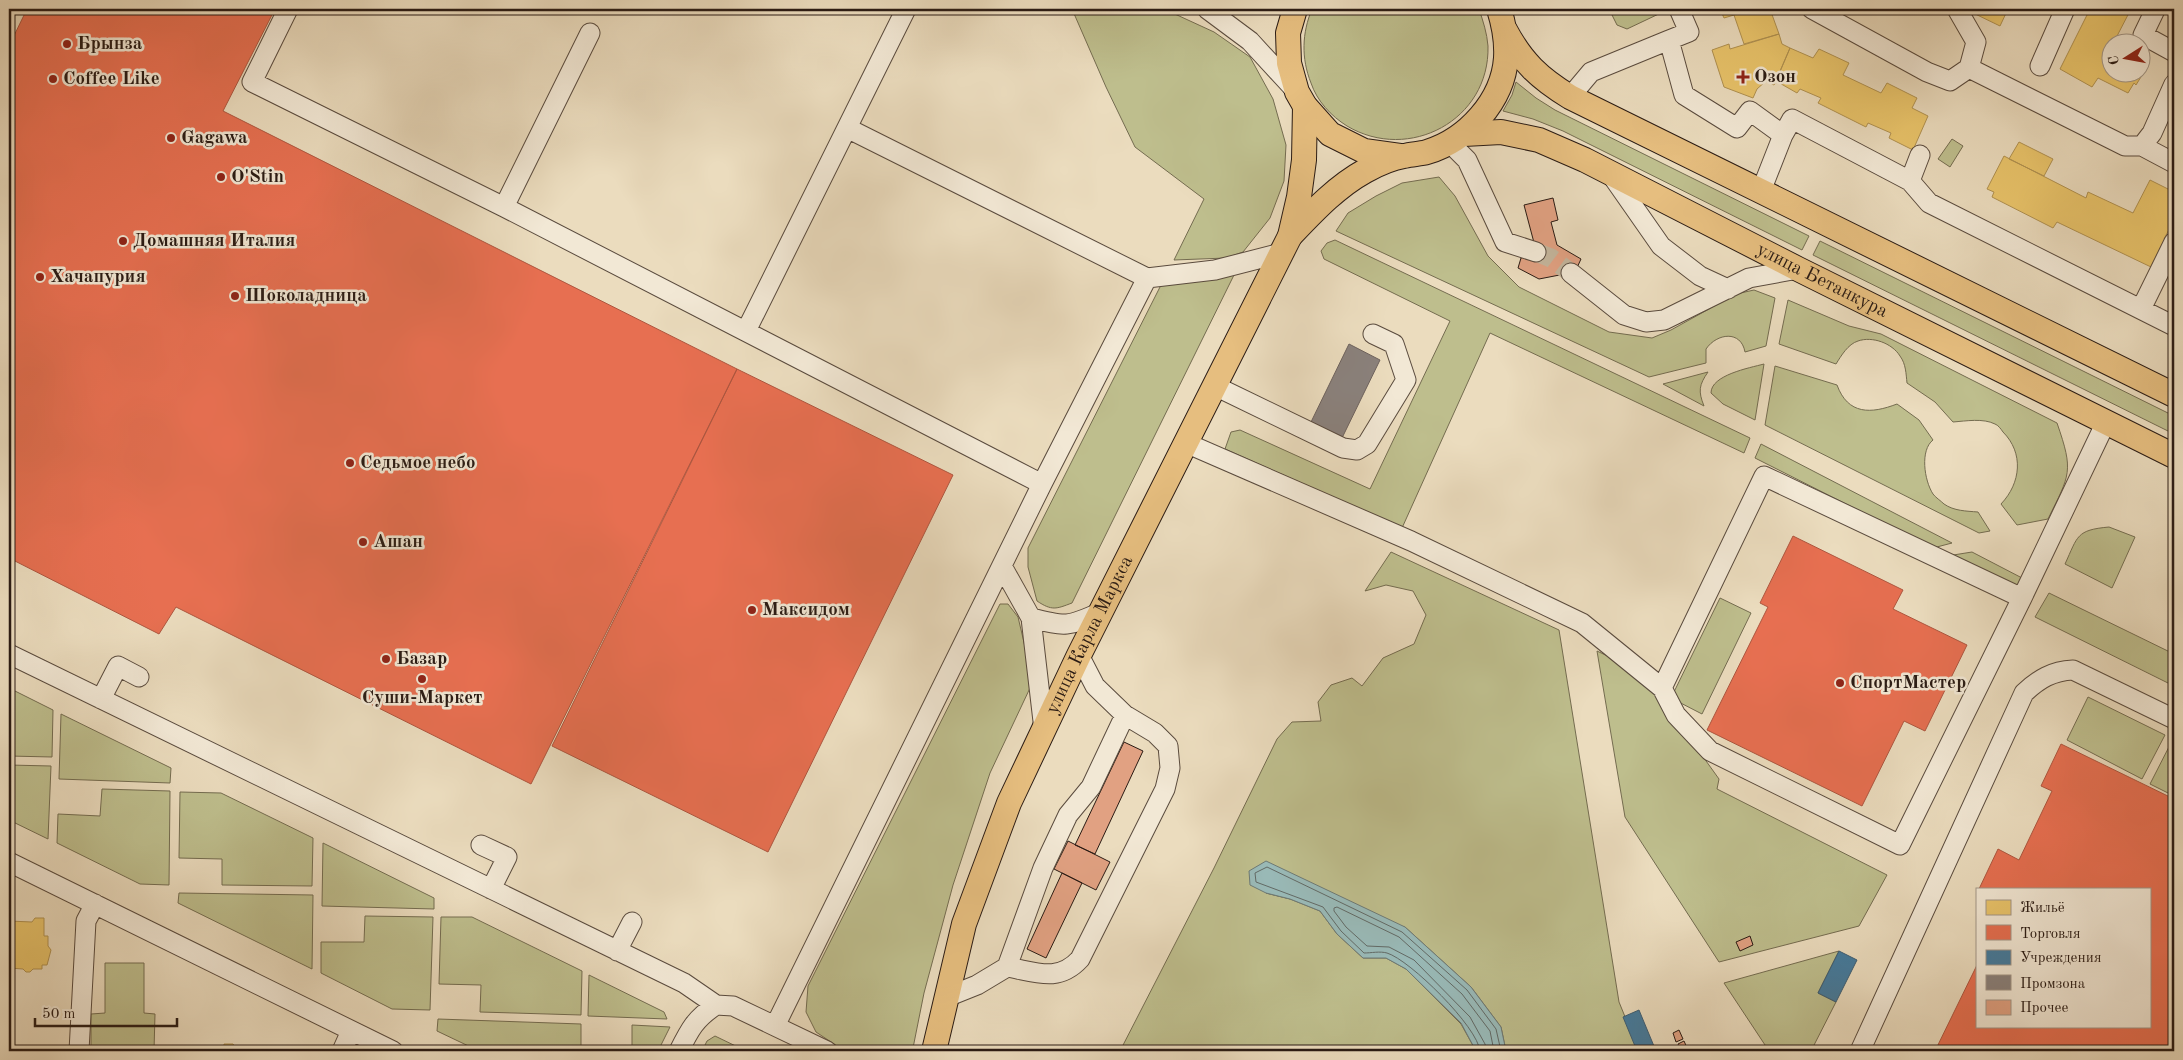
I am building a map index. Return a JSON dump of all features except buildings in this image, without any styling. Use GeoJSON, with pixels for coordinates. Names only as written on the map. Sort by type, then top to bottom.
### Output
{"type":"FeatureCollection","features":[{"type":"Feature","properties":{"kind":"main road"},"geometry":{"type":"LineString","coordinates":[[1285,244],[1299,197],[1304,160],[1301,99],[1288,63],[1288,33],[1295,9]]}},
{"type":"Feature","properties":{"kind":"main road"},"geometry":{"type":"LineString","coordinates":[[1285,244],[1321,204],[1342,186],[1365,171],[1402,156],[1427,152],[1457,138],[1484,113],[1498,87],[1506,59],[1502,19]]}},
{"type":"Feature","properties":{"kind":"main road"},"geometry":{"type":"LineString","coordinates":[[1502,19],[1516,51],[1532,70],[1549,84],[1570,97],[2174,395]]}},
{"type":"Feature","properties":{"kind":"main road"},"geometry":{"type":"LineString","coordinates":[[1301,99],[1330,134],[1364,151],[1402,156]]}},
{"type":"Feature","properties":{"kind":"main road","name":"улица Бетанкура"},"geometry":{"type":"LineString","coordinates":[[1457,138],[1501,132],[1539,140],[1610,172],[2174,456]]}},
{"type":"Feature","properties":{"kind":"main road","name":"улица Карла Маркса"},"geometry":{"type":"LineString","coordinates":[[934,1051],[954,962],[967,915],[1009,803],[1079,656],[1285,244]]}},
{"type":"Feature","properties":{"kind":"street"},"geometry":{"type":"LineString","coordinates":[[288,9],[252,82],[504,207],[1042,484]]}},
{"type":"Feature","properties":{"kind":"street"},"geometry":{"type":"LineString","coordinates":[[746,331],[906,9]]}},
{"type":"Feature","properties":{"kind":"street"},"geometry":{"type":"LineString","coordinates":[[1207,9],[1250,41],[1301,99]]}},
{"type":"Feature","properties":{"kind":"street"},"geometry":{"type":"LineString","coordinates":[[1570,97],[1592,72],[1689,32],[1679,9]]}},
{"type":"Feature","properties":{"kind":"street"},"geometry":{"type":"LineString","coordinates":[[1812,9],[1927,72],[1950,81],[1969,68],[1976,42],[1957,9]]}},
{"type":"Feature","properties":{"kind":"street"},"geometry":{"type":"LineString","coordinates":[[2040,66],[2065,9]]}},
{"type":"Feature","properties":{"kind":"street"},"geometry":{"type":"LineString","coordinates":[[2155,10],[2143,35],[2174,52]]}},
{"type":"Feature","properties":{"kind":"street"},"geometry":{"type":"LineString","coordinates":[[504,207],[590,33]]}},
{"type":"Feature","properties":{"kind":"street"},"geometry":{"type":"LineString","coordinates":[[1668,40],[1684,95],[1737,128],[1750,111],[1783,135]]}},
{"type":"Feature","properties":{"kind":"street"},"geometry":{"type":"LineString","coordinates":[[1969,68],[2125,146],[2142,146],[2174,163]]}},
{"type":"Feature","properties":{"kind":"street"},"geometry":{"type":"LineString","coordinates":[[2142,146],[2152,133],[2174,84]]}},
{"type":"Feature","properties":{"kind":"street"},"geometry":{"type":"LineString","coordinates":[[1762,191],[1783,135],[1792,119],[1910,181],[1929,203],[2174,326]]}},
{"type":"Feature","properties":{"kind":"street"},"geometry":{"type":"LineString","coordinates":[[847,128],[1147,278],[1215,270],[1285,244]]}},
{"type":"Feature","properties":{"kind":"street"},"geometry":{"type":"LineString","coordinates":[[1457,138],[1504,242],[1536,252]]}},
{"type":"Feature","properties":{"kind":"street"},"geometry":{"type":"LineString","coordinates":[[1910,181],[1920,155]]}},
{"type":"Feature","properties":{"kind":"street"},"geometry":{"type":"LineString","coordinates":[[1610,172],[1661,246],[1700,276],[1728,289]]}},
{"type":"Feature","properties":{"kind":"street"},"geometry":{"type":"LineString","coordinates":[[2141,309],[2174,242]]}},
{"type":"Feature","properties":{"kind":"street"},"geometry":{"type":"LineString","coordinates":[[1571,273],[1624,315],[1646,322],[1664,320],[1749,278],[1798,268]]}},
{"type":"Feature","properties":{"kind":"street"},"geometry":{"type":"LineString","coordinates":[[775,1026],[1042,484],[1147,278]]}},
{"type":"Feature","properties":{"kind":"street"},"geometry":{"type":"LineString","coordinates":[[1215,386],[1343,448],[1357,450],[1367,444],[1406,380],[1394,344],[1373,334]]}},
{"type":"Feature","properties":{"kind":"street"},"geometry":{"type":"LineString","coordinates":[[1186,443],[1411,541],[1582,623],[1662,688],[1676,715],[1710,751],[1900,845],[2022,598],[2106,422]]}},
{"type":"Feature","properties":{"kind":"street"},"geometry":{"type":"LineString","coordinates":[[1662,688],[1764,476],[2022,598]]}},
{"type":"Feature","properties":{"kind":"street"},"geometry":{"type":"LineString","coordinates":[[1002,566],[1031,618],[1044,730]]}},
{"type":"Feature","properties":{"kind":"street"},"geometry":{"type":"LineString","coordinates":[[1031,618],[1056,624],[1072,625],[1101,612]]}},
{"type":"Feature","properties":{"kind":"street"},"geometry":{"type":"LineString","coordinates":[[9,654],[684,983],[716,1005],[733,1006],[775,1026],[791,1044],[826,1051]]}},
{"type":"Feature","properties":{"kind":"street"},"geometry":{"type":"LineString","coordinates":[[1007,967],[1044,974],[1061,974],[1072,968],[1080,959],[1165,789],[1170,768],[1168,746],[1155,732],[1125,715],[1095,686],[1079,656]]}},
{"type":"Feature","properties":{"kind":"street"},"geometry":{"type":"LineString","coordinates":[[101,699],[118,666],[139,677]]}},
{"type":"Feature","properties":{"kind":"street"},"geometry":{"type":"LineString","coordinates":[[1860,1051],[2024,693],[2038,679],[2060,671],[2073,670],[2174,718]]}},
{"type":"Feature","properties":{"kind":"street"},"geometry":{"type":"LineString","coordinates":[[947,997],[977,985],[1007,967],[1051,851],[1068,815],[1091,787],[1125,715]]}},
{"type":"Feature","properties":{"kind":"street"},"geometry":{"type":"LineString","coordinates":[[481,845],[507,857],[491,889]]}},
{"type":"Feature","properties":{"kind":"street"},"geometry":{"type":"LineString","coordinates":[[9,862],[393,1051]]}},
{"type":"Feature","properties":{"kind":"street"},"geometry":{"type":"LineString","coordinates":[[79,1051],[86,921],[95,904]]}},
{"type":"Feature","properties":{"kind":"street"},"geometry":{"type":"LineString","coordinates":[[617,951],[632,922]]}},
{"type":"Feature","properties":{"kind":"street"},"geometry":{"type":"LineString","coordinates":[[679,1051],[688,1032],[700,1015],[716,1005]]}},
{"type":"Feature","properties":{"kind":"street"},"geometry":{"type":"LineString","coordinates":[[342,1051],[351,1031]]}},
{"type":"Feature","properties":{"kind":"green space"},"geometry":{"type":"Polygon","coordinates":[[[1072,9],[1164,9],[1214,32],[1250,57],[1273,99],[1286,145],[1284,181],[1270,218],[1243,252],[1226,258],[1174,260],[1204,199],[1135,147],[1072,9]]]}},
{"type":"Feature","properties":{"kind":"green space"},"geometry":{"type":"Polygon","coordinates":[[[1312,9],[1479,9],[1488,46],[1485,72],[1476,95],[1461,114],[1442,128],[1419,136],[1395,140],[1371,136],[1347,126],[1335,118],[1321,102],[1308,74],[1304,46],[1306,27],[1312,9]]]}},
{"type":"Feature","properties":{"kind":"green space"},"geometry":{"type":"Polygon","coordinates":[[[1609,9],[1664,9],[1665,11],[1627,29],[1617,25],[1609,9]]]}},
{"type":"Feature","properties":{"kind":"green space"},"geometry":{"type":"Polygon","coordinates":[[[1516,82],[1555,110],[1809,236],[1802,250],[1563,131],[1533,119],[1503,111],[1512,95],[1516,82]]]}},
{"type":"Feature","properties":{"kind":"green space"},"geometry":{"type":"Polygon","coordinates":[[[1952,139],[1963,146],[1950,167],[1938,159],[1952,139]]]}},
{"type":"Feature","properties":{"kind":"green space"},"geometry":{"type":"Polygon","coordinates":[[[1439,177],[1455,196],[1488,256],[1519,287],[1609,332],[1652,338],[1671,330],[1736,294],[1754,290],[1775,298],[1766,346],[1745,352],[1739,340],[1734,337],[1722,337],[1706,349],[1706,363],[1649,377],[1336,231],[1348,213],[1376,196],[1402,183],[1439,177]]]}},
{"type":"Feature","properties":{"kind":"green space"},"geometry":{"type":"Polygon","coordinates":[[[1335,240],[1750,438],[1744,453],[1490,333],[1402,528],[1225,449],[1231,432],[1240,430],[1370,489],[1450,321],[1324,259],[1321,251],[1327,243],[1335,240]]]}},
{"type":"Feature","properties":{"kind":"green space"},"geometry":{"type":"Polygon","coordinates":[[[1820,241],[2174,416],[2174,434],[1813,255],[1820,241]]]}},
{"type":"Feature","properties":{"kind":"green space"},"geometry":{"type":"Polygon","coordinates":[[[1234,275],[1072,603],[1054,608],[1042,604],[1037,601],[1028,567],[1028,548],[1161,285],[1234,275]]]}},
{"type":"Feature","properties":{"kind":"green space"},"geometry":{"type":"Polygon","coordinates":[[[1788,300],[1849,326],[1881,334],[2057,423],[2066,452],[2067,472],[2061,492],[2048,519],[2017,525],[2001,504],[2008,496],[2016,478],[2017,458],[2010,440],[1998,426],[1990,422],[1974,420],[1953,422],[1935,402],[1907,383],[1903,362],[1892,347],[1875,340],[1858,341],[1848,347],[1836,364],[1779,344],[1788,300]]]}},
{"type":"Feature","properties":{"kind":"green space"},"geometry":{"type":"Polygon","coordinates":[[[1764,364],[1755,420],[1723,404],[1711,393],[1717,381],[1724,377],[1764,364]]]}},
{"type":"Feature","properties":{"kind":"green space"},"geometry":{"type":"Polygon","coordinates":[[[1775,366],[1837,385],[1847,402],[1854,407],[1869,410],[1897,404],[1919,420],[1933,440],[1926,451],[1925,466],[1927,481],[1933,494],[1944,504],[1952,508],[1978,512],[1990,531],[1979,533],[1765,425],[1775,366]]]}},
{"type":"Feature","properties":{"kind":"green space"},"geometry":{"type":"Polygon","coordinates":[[[1708,372],[1700,388],[1704,406],[1663,384],[1708,372]]]}},
{"type":"Feature","properties":{"kind":"green space"},"geometry":{"type":"Polygon","coordinates":[[[1761,444],[1952,543],[1933,548],[1755,458],[1761,444]]]}},
{"type":"Feature","properties":{"kind":"green space"},"geometry":{"type":"Polygon","coordinates":[[[2109,527],[2135,537],[2112,588],[2065,564],[2080,536],[2090,530],[2109,527]]]}},
{"type":"Feature","properties":{"kind":"green space"},"geometry":{"type":"Polygon","coordinates":[[[1391,552],[1559,630],[1619,1002],[1639,1051],[1506,1051],[1501,1027],[1471,987],[1405,927],[1266,893],[1290,899],[1320,911],[1337,934],[1363,958],[1386,958],[1406,969],[1461,1024],[1476,1051],[1120,1051],[1214,868],[1277,739],[1292,722],[1321,721],[1318,702],[1331,685],[1352,678],[1362,686],[1383,658],[1414,644],[1426,615],[1413,591],[1386,585],[1365,591],[1391,552]]]}},
{"type":"Feature","properties":{"kind":"green space"},"geometry":{"type":"Polygon","coordinates":[[[1972,552],[2024,579],[2017,591],[1947,556],[1972,552]]]}},
{"type":"Feature","properties":{"kind":"green space"},"geometry":{"type":"Polygon","coordinates":[[[2049,593],[2174,654],[2174,686],[2035,617],[2049,593]]]}},
{"type":"Feature","properties":{"kind":"green space"},"geometry":{"type":"Polygon","coordinates":[[[1720,598],[1751,613],[1702,714],[1671,698],[1720,598]]]}},
{"type":"Feature","properties":{"kind":"green space"},"geometry":{"type":"Polygon","coordinates":[[[1000,604],[1008,604],[1018,617],[1030,668],[1030,688],[990,773],[953,885],[924,993],[912,1051],[847,1051],[816,1032],[806,1012],[808,986],[1000,604]]]}},
{"type":"Feature","properties":{"kind":"green space"},"geometry":{"type":"Polygon","coordinates":[[[1597,651],[1643,673],[1719,779],[1717,789],[1887,875],[1859,926],[1719,962],[1625,817],[1597,651]]]}},
{"type":"Feature","properties":{"kind":"green space"},"geometry":{"type":"Polygon","coordinates":[[[9,688],[53,710],[52,757],[9,756],[9,688]]]}},
{"type":"Feature","properties":{"kind":"green space"},"geometry":{"type":"Polygon","coordinates":[[[2088,697],[2165,735],[2142,779],[2067,740],[2088,697]]]}},
{"type":"Feature","properties":{"kind":"green space"},"geometry":{"type":"Polygon","coordinates":[[[61,714],[171,768],[170,783],[59,779],[61,714]]]}},
{"type":"Feature","properties":{"kind":"green space"},"geometry":{"type":"Polygon","coordinates":[[[2174,740],[2174,796],[2150,784],[2174,740]]]}},
{"type":"Feature","properties":{"kind":"green space"},"geometry":{"type":"Polygon","coordinates":[[[9,765],[51,766],[48,839],[9,820],[9,765]]]}},
{"type":"Feature","properties":{"kind":"green space"},"geometry":{"type":"Polygon","coordinates":[[[102,789],[170,791],[169,885],[140,884],[57,843],[58,814],[100,816],[102,789]]]}},
{"type":"Feature","properties":{"kind":"green space"},"geometry":{"type":"Polygon","coordinates":[[[180,792],[221,793],[313,838],[312,886],[222,885],[222,859],[179,858],[180,792]]]}},
{"type":"Feature","properties":{"kind":"green space"},"geometry":{"type":"Polygon","coordinates":[[[323,843],[434,898],[434,909],[322,906],[323,843]]]}},
{"type":"Feature","properties":{"kind":"green space"},"geometry":{"type":"Polygon","coordinates":[[[179,893],[313,895],[312,969],[178,903],[179,893]]]}},
{"type":"Feature","properties":{"kind":"green space"},"geometry":{"type":"Polygon","coordinates":[[[365,916],[433,917],[430,1010],[392,1009],[321,973],[321,942],[364,942],[365,916]]]}},
{"type":"Feature","properties":{"kind":"green space"},"geometry":{"type":"Polygon","coordinates":[[[441,917],[472,917],[582,971],[581,1015],[480,1012],[481,985],[439,984],[441,917]]]}},
{"type":"Feature","properties":{"kind":"green space"},"geometry":{"type":"Polygon","coordinates":[[[1839,951],[1818,993],[1836,1002],[1811,1051],[1769,1051],[1724,983],[1839,951]]]}},
{"type":"Feature","properties":{"kind":"green space"},"geometry":{"type":"Polygon","coordinates":[[[105,963],[144,963],[144,1013],[155,1014],[154,1051],[91,1051],[91,1014],[105,1013],[105,963]]]}},
{"type":"Feature","properties":{"kind":"green space"},"geometry":{"type":"Polygon","coordinates":[[[589,975],[664,1012],[667,1019],[588,1016],[589,975]]]}},
{"type":"Feature","properties":{"kind":"green space"},"geometry":{"type":"Polygon","coordinates":[[[438,1019],[581,1024],[581,1051],[479,1051],[437,1031],[438,1019]]]}},
{"type":"Feature","properties":{"kind":"green space"},"geometry":{"type":"Polygon","coordinates":[[[632,1025],[670,1027],[658,1051],[632,1051],[632,1025]]]}},
{"type":"Feature","properties":{"kind":"green space"},"geometry":{"type":"Polygon","coordinates":[[[715,1036],[746,1051],[702,1051],[707,1041],[715,1036]]]}},
{"type":"Feature","properties":{"kind":"water"},"geometry":{"type":"Polygon","coordinates":[[[1266,861],[1405,927],[1471,987],[1501,1027],[1506,1051],[1476,1051],[1461,1023],[1406,969],[1386,958],[1363,958],[1337,934],[1320,911],[1290,899],[1266,893],[1250,885],[1249,871],[1266,861]]]}},
{"type":"Feature","properties":{"kind":"tunnel"},"geometry":{"type":"LineString","coordinates":[[1536,252],[1551,258],[1571,273]]}},
{"type":"Feature","properties":{"kind":"place","name":"Брынза"},"geometry":{"type":"Point","coordinates":[67,44]}},
{"type":"Feature","properties":{"kind":"place","name":"Озон"},"geometry":{"type":"Point","coordinates":[1743,77]}},
{"type":"Feature","properties":{"kind":"place","name":"Coffee Like"},"geometry":{"type":"Point","coordinates":[53,79]}},
{"type":"Feature","properties":{"kind":"place","name":"Gagawa"},"geometry":{"type":"Point","coordinates":[171,138]}},
{"type":"Feature","properties":{"kind":"place","name":"O'Stin"},"geometry":{"type":"Point","coordinates":[221,177]}},
{"type":"Feature","properties":{"kind":"place","name":"Домашняя Италия"},"geometry":{"type":"Point","coordinates":[123,241]}},
{"type":"Feature","properties":{"kind":"place","name":"Хачапурия"},"geometry":{"type":"Point","coordinates":[40,277]}},
{"type":"Feature","properties":{"kind":"place","name":"Шоколадница"},"geometry":{"type":"Point","coordinates":[235,296]}},
{"type":"Feature","properties":{"kind":"place","name":"Седьмое небо"},"geometry":{"type":"Point","coordinates":[350,463]}},
{"type":"Feature","properties":{"kind":"place","name":"Ашан"},"geometry":{"type":"Point","coordinates":[363,542]}},
{"type":"Feature","properties":{"kind":"place","name":"Максидом"},"geometry":{"type":"Point","coordinates":[752,610]}},
{"type":"Feature","properties":{"kind":"place","name":"Базар"},"geometry":{"type":"Point","coordinates":[386,659]}},
{"type":"Feature","properties":{"kind":"place","name":"Суши-Маркет"},"geometry":{"type":"Point","coordinates":[422,679]}},
{"type":"Feature","properties":{"kind":"place","name":"СпортМастер"},"geometry":{"type":"Point","coordinates":[1840,683]}}]}
